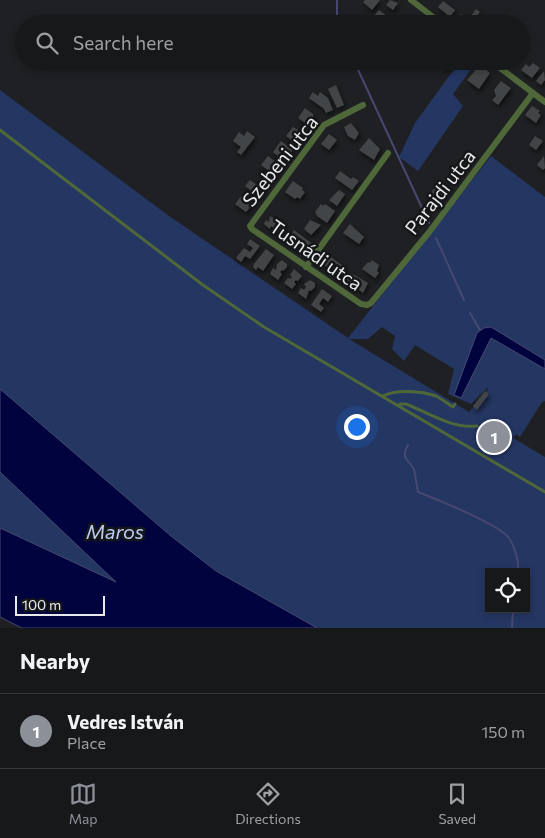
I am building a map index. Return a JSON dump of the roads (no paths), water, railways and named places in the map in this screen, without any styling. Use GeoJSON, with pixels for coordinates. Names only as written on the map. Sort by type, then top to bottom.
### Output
{"type":"FeatureCollection","features":[{"type":"Feature","properties":{"kind":"street"},"geometry":{"type":"LineString","coordinates":[[411,0],[430,15]]}},
{"type":"Feature","properties":{"kind":"street"},"geometry":{"type":"LineString","coordinates":[[503,70],[545,102]]}},
{"type":"Feature","properties":{"kind":"street","name":"Parajdi utca"},"geometry":{"type":"LineString","coordinates":[[367,305],[371,303],[430,231],[533,93]]}},
{"type":"Feature","properties":{"kind":"street","name":"Szebeni utca"},"geometry":{"type":"LineString","coordinates":[[250,226],[324,125],[363,106]]}},
{"type":"Feature","properties":{"kind":"street"},"geometry":{"type":"LineString","coordinates":[[306,267],[388,153]]}},
{"type":"Feature","properties":{"kind":"street","name":"Tusnádi utca"},"geometry":{"type":"LineString","coordinates":[[250,226],[306,267],[361,304],[367,305]]}},
{"type":"Feature","properties":{"kind":"lane"},"geometry":{"type":"LineString","coordinates":[[0,130],[229,304],[264,327],[545,492]]}},
{"type":"Feature","properties":{"kind":"lane"},"geometry":{"type":"LineString","coordinates":[[382,397],[392,393],[416,393],[436,396],[453,407],[455,404]]}},
{"type":"Feature","properties":{"kind":"lane"},"geometry":{"type":"LineString","coordinates":[[399,406],[400,404],[406,404],[466,427],[477,426]]}},
{"type":"Feature","properties":{"kind":"water"},"geometry":{"type":"Polygon","coordinates":[[[491,327],[545,360],[545,369],[491,338],[461,398],[454,395],[477,333],[484,328],[491,327]]]}},
{"type":"Feature","properties":{"kind":"water","name":"Maros"},"geometry":{"type":"Polygon","coordinates":[[[0,389],[171,536],[216,571],[317,628],[22,628],[0,617],[0,528],[116,582],[0,472],[0,389]]]}},
{"type":"Feature","properties":{"kind":"waterway"},"geometry":{"type":"LineString","coordinates":[[337,0],[337,15]]}},
{"type":"Feature","properties":{"kind":"waterway"},"geometry":{"type":"LineString","coordinates":[[358,70],[429,223]]}},
{"type":"Feature","properties":{"kind":"waterway"},"geometry":{"type":"LineString","coordinates":[[436,238],[464,300]]}},
{"type":"Feature","properties":{"kind":"waterway"},"geometry":{"type":"LineString","coordinates":[[470,313],[480,330]]}},
{"type":"Feature","properties":{"kind":"waterway"},"geometry":{"type":"LineString","coordinates":[[408,445],[405,457],[414,469],[418,492],[466,512],[502,532],[509,538],[515,550],[518,568]]}},
{"type":"Feature","properties":{"kind":"waterway"},"geometry":{"type":"LineString","coordinates":[[512,628],[513,613]]}},
{"type":"Feature","properties":{"kind":"place","name":"Vedres István"},"geometry":{"type":"Point","coordinates":[494,437]}}]}
